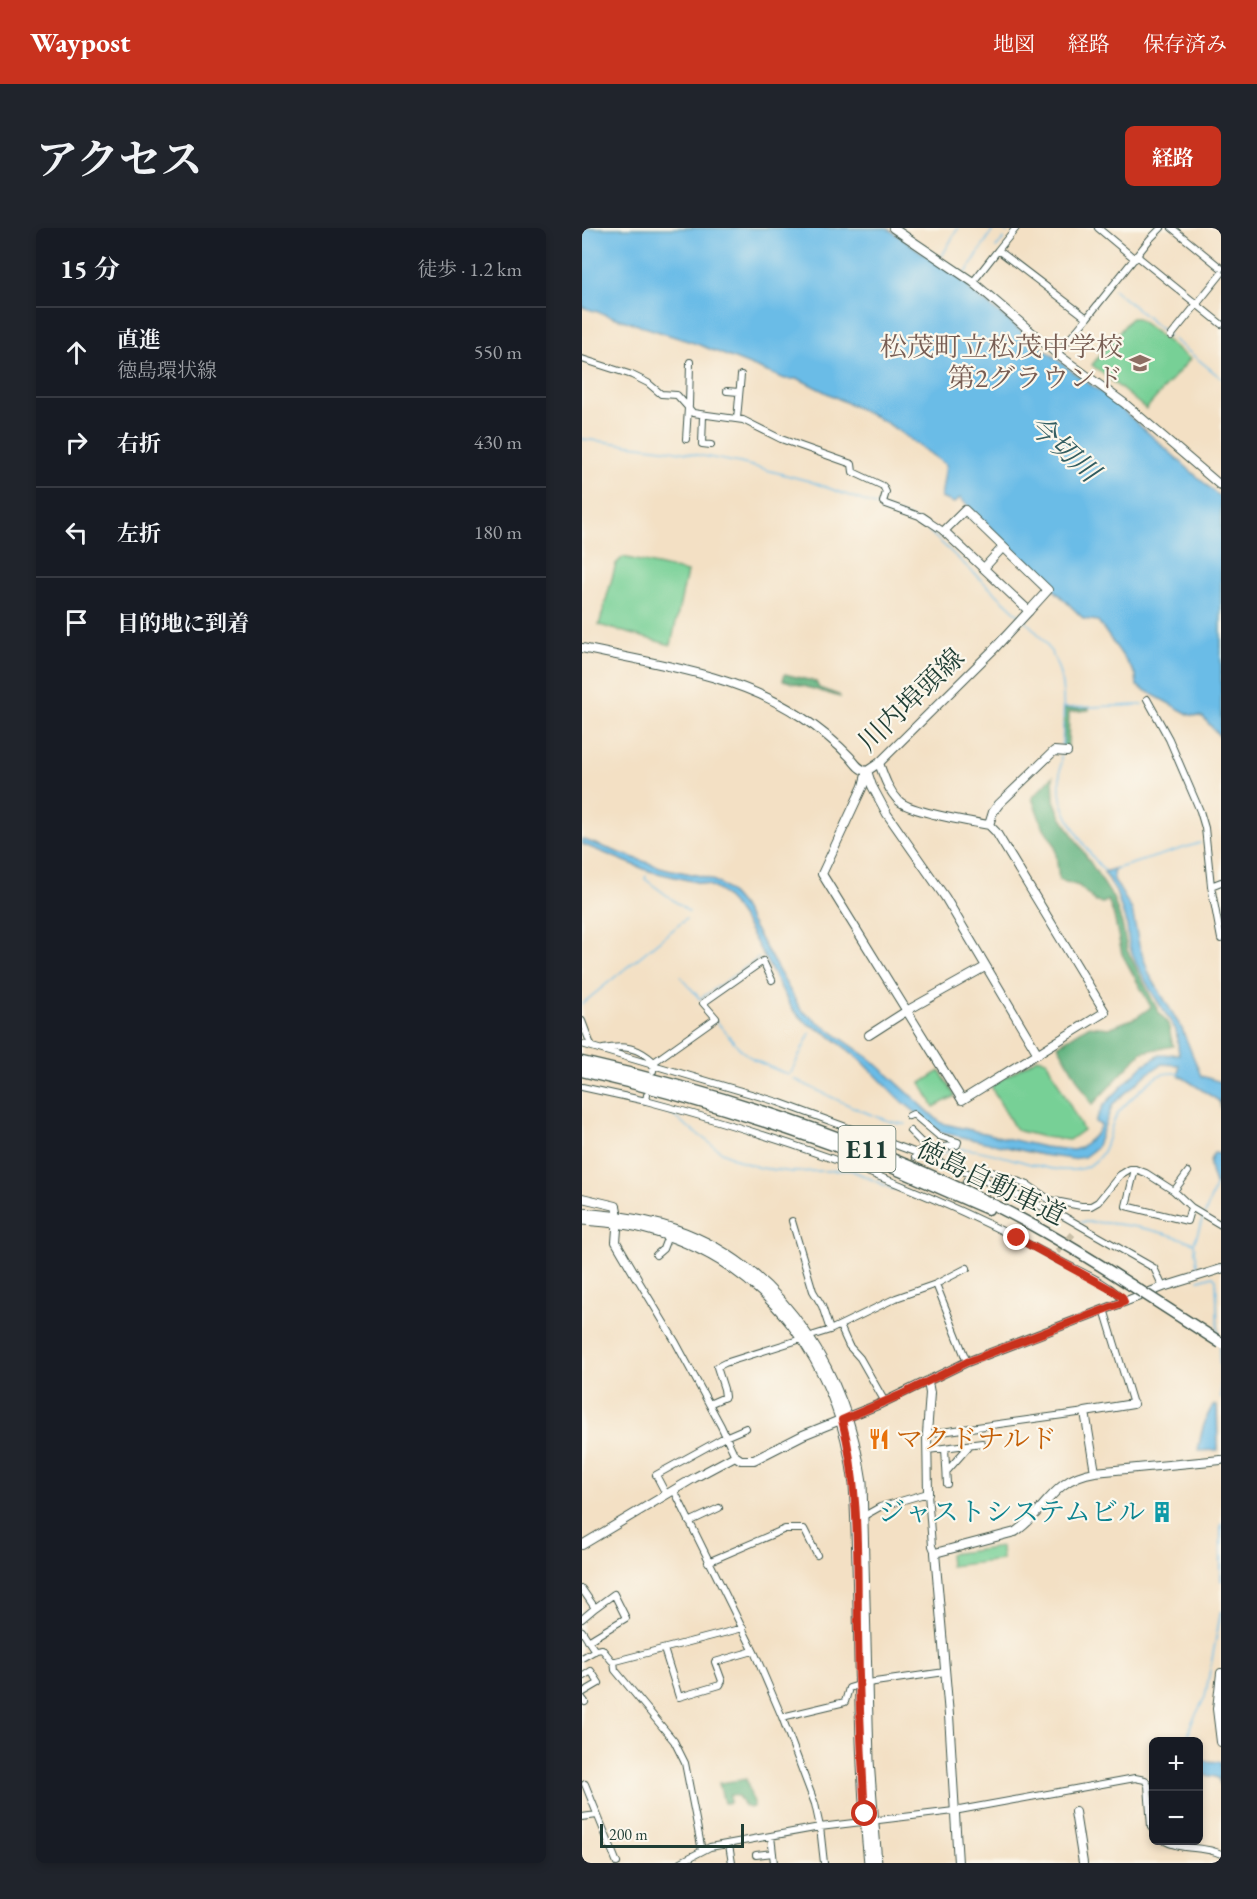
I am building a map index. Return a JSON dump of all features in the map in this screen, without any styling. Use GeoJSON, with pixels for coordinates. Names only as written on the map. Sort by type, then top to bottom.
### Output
{"type":"FeatureCollection","features":[{"type":"Feature","properties":{"kind":"highway","name":"徳島自動車道"},"geometry":{"type":"LineString","coordinates":[[582,1062],[753,1109],[885,1155],[999,1207],[1085,1255],[1131,1285]]}},
{"type":"Feature","properties":{"kind":"highway","name":"徳島自動車道"},"geometry":{"type":"LineString","coordinates":[[582,1071],[674,1094],[751,1117],[881,1163],[997,1214],[1131,1285],[1221,1343]]}},
{"type":"Feature","properties":{"kind":"main road"},"geometry":{"type":"LineString","coordinates":[[894,228],[973,282],[1057,354],[1124,404],[1221,486]]}},
{"type":"Feature","properties":{"kind":"main road","name":"川内埠頭線"},"geometry":{"type":"LineString","coordinates":[[582,648],[716,678],[760,694],[807,721],[827,736],[859,768],[867,771],[879,763],[1029,611]]}},
{"type":"Feature","properties":{"kind":"main road"},"geometry":{"type":"LineString","coordinates":[[582,1213],[617,1220],[668,1236],[717,1258],[745,1276],[806,1339]]}},
{"type":"Feature","properties":{"kind":"main road"},"geometry":{"type":"LineString","coordinates":[[582,1220],[651,1223],[683,1233],[729,1256],[768,1289],[828,1369],[859,1461],[864,1516],[863,1684]]}},
{"type":"Feature","properties":{"kind":"main road"},"geometry":{"type":"LineString","coordinates":[[845,1418],[854,1484],[863,1684],[869,1761],[869,1863]]}},
{"type":"Feature","properties":{"kind":"main road"},"geometry":{"type":"LineString","coordinates":[[1221,1673],[1216,1709],[1221,1742]]}},
{"type":"Feature","properties":{"kind":"main road"},"geometry":{"type":"LineString","coordinates":[[868,1820],[877,1863]]}},
{"type":"Feature","properties":{"kind":"street"},"geometry":{"type":"LineString","coordinates":[[973,282],[1014,231],[1005,228]]}},
{"type":"Feature","properties":{"kind":"street"},"geometry":{"type":"LineString","coordinates":[[1098,228],[1221,324]]}},
{"type":"Feature","properties":{"kind":"street"},"geometry":{"type":"LineString","coordinates":[[1057,354],[1161,228]]}},
{"type":"Feature","properties":{"kind":"street"},"geometry":{"type":"LineString","coordinates":[[1172,228],[1221,268]]}},
{"type":"Feature","properties":{"kind":"street"},"geometry":{"type":"LineString","coordinates":[[998,250],[1086,318]]}},
{"type":"Feature","properties":{"kind":"street"},"geometry":{"type":"LineString","coordinates":[[1171,336],[1221,274]]}},
{"type":"Feature","properties":{"kind":"street"},"geometry":{"type":"LineString","coordinates":[[582,359],[632,375],[648,383],[661,394],[678,396],[693,413],[750,423],[781,439],[852,465],[853,472],[860,477],[884,486],[886,492],[883,502],[885,504],[925,519],[945,532],[1029,611],[1048,590],[964,510],[945,532]]}},
{"type":"Feature","properties":{"kind":"street"},"geometry":{"type":"LineString","coordinates":[[686,439],[690,362]]}},
{"type":"Feature","properties":{"kind":"street"},"geometry":{"type":"LineString","coordinates":[[737,419],[741,375]]}},
{"type":"Feature","properties":{"kind":"street"},"geometry":{"type":"LineString","coordinates":[[727,391],[740,392]]}},
{"type":"Feature","properties":{"kind":"street"},"geometry":{"type":"LineString","coordinates":[[703,416],[702,444],[711,445]]}},
{"type":"Feature","properties":{"kind":"street"},"geometry":{"type":"LineString","coordinates":[[984,568],[1003,547]]}},
{"type":"Feature","properties":{"kind":"street"},"geometry":{"type":"LineString","coordinates":[[1147,699],[1169,739],[1200,811],[1211,886],[1218,908],[1221,939]]}},
{"type":"Feature","properties":{"kind":"street"},"geometry":{"type":"LineString","coordinates":[[989,825],[993,812],[999,804],[1054,752],[1067,752]]}},
{"type":"Feature","properties":{"kind":"street"},"geometry":{"type":"LineString","coordinates":[[867,771],[863,786],[822,874],[962,1100],[1105,1012],[996,832],[989,825],[929,813],[900,803],[886,785],[879,763]]}},
{"type":"Feature","properties":{"kind":"street"},"geometry":{"type":"LineString","coordinates":[[867,771],[887,814],[945,897],[1038,1054]]}},
{"type":"Feature","properties":{"kind":"street"},"geometry":{"type":"LineString","coordinates":[[1211,886],[1221,882]]}},
{"type":"Feature","properties":{"kind":"street"},"geometry":{"type":"LineString","coordinates":[[654,1066],[716,1018],[703,1003],[763,961],[772,980]]}},
{"type":"Feature","properties":{"kind":"street"},"geometry":{"type":"LineString","coordinates":[[869,1035],[908,1010],[985,967]]}},
{"type":"Feature","properties":{"kind":"street"},"geometry":{"type":"LineString","coordinates":[[582,1021],[591,1046]]}},
{"type":"Feature","properties":{"kind":"street"},"geometry":{"type":"LineString","coordinates":[[582,1044],[600,1049],[626,1046],[646,1054],[654,1066],[778,1102],[942,1162],[1081,1226],[1154,1268],[1163,1287]]}},
{"type":"Feature","properties":{"kind":"street"},"geometry":{"type":"LineString","coordinates":[[582,1087],[646,1098],[766,1132],[901,1183],[955,1205],[1055,1254],[1122,1297],[1124,1302]]}},
{"type":"Feature","properties":{"kind":"street"},"geometry":{"type":"LineString","coordinates":[[775,1110],[778,1102]]}},
{"type":"Feature","properties":{"kind":"street"},"geometry":{"type":"LineString","coordinates":[[909,1116],[913,1114],[939,1136],[958,1142],[957,1145],[933,1149],[924,1147],[910,1131]]}},
{"type":"Feature","properties":{"kind":"street"},"geometry":{"type":"LineString","coordinates":[[918,1155],[924,1147]]}},
{"type":"Feature","properties":{"kind":"street"},"geometry":{"type":"LineString","coordinates":[[966,1181],[970,1174],[984,1169],[1028,1185],[1050,1200],[1091,1206],[1098,1202],[1120,1175],[1130,1169],[1135,1169],[1146,1173],[1174,1191],[1191,1207],[1221,1225]]}},
{"type":"Feature","properties":{"kind":"street"},"geometry":{"type":"LineString","coordinates":[[1135,1169],[1126,1206],[1187,1221],[1191,1207]]}},
{"type":"Feature","properties":{"kind":"street"},"geometry":{"type":"LineString","coordinates":[[1174,1191],[1188,1172]]}},
{"type":"Feature","properties":{"kind":"street"},"geometry":{"type":"LineString","coordinates":[[582,1198],[615,1204],[616,1242],[675,1341],[735,1456],[741,1460],[754,1460],[803,1435],[885,1402],[967,1362],[1163,1287],[1221,1269]]}},
{"type":"Feature","properties":{"kind":"street"},"geometry":{"type":"LineString","coordinates":[[792,1221],[813,1291],[822,1306],[830,1330]]}},
{"type":"Feature","properties":{"kind":"street"},"geometry":{"type":"LineString","coordinates":[[1074,1233],[1081,1226]]}},
{"type":"Feature","properties":{"kind":"street"},"geometry":{"type":"LineString","coordinates":[[656,1256],[663,1249],[668,1236]]}},
{"type":"Feature","properties":{"kind":"street"},"geometry":{"type":"LineString","coordinates":[[709,1404],[724,1397],[724,1389],[717,1367],[830,1330],[896,1298],[936,1284],[967,1268]]}},
{"type":"Feature","properties":{"kind":"street"},"geometry":{"type":"LineString","coordinates":[[936,1284],[967,1362]]}},
{"type":"Feature","properties":{"kind":"street"},"geometry":{"type":"LineString","coordinates":[[927,1434],[1132,1404],[1104,1309]]}},
{"type":"Feature","properties":{"kind":"street"},"geometry":{"type":"LineString","coordinates":[[840,1326],[849,1346],[864,1364],[885,1402]]}},
{"type":"Feature","properties":{"kind":"street"},"geometry":{"type":"LineString","coordinates":[[928,1382],[930,1393],[927,1434],[928,1493],[945,1672],[958,1863]]}},
{"type":"Feature","properties":{"kind":"street"},"geometry":{"type":"LineString","coordinates":[[1085,1412],[1095,1472]]}},
{"type":"Feature","properties":{"kind":"street"},"geometry":{"type":"LineString","coordinates":[[747,1428],[725,1437],[656,1475],[689,1522],[743,1628],[782,1717],[816,1804],[824,1863]]}},
{"type":"Feature","properties":{"kind":"street"},"geometry":{"type":"LineString","coordinates":[[928,1450],[982,1443]]}},
{"type":"Feature","properties":{"kind":"street"},"geometry":{"type":"LineString","coordinates":[[946,1471],[970,1444]]}},
{"type":"Feature","properties":{"kind":"street"},"geometry":{"type":"LineString","coordinates":[[945,1448],[947,1484]]}},
{"type":"Feature","properties":{"kind":"street"},"geometry":{"type":"LineString","coordinates":[[582,1545],[735,1456]]}},
{"type":"Feature","properties":{"kind":"street"},"geometry":{"type":"LineString","coordinates":[[935,1553],[1015,1532],[1067,1481],[1075,1476],[1221,1460]]}},
{"type":"Feature","properties":{"kind":"street"},"geometry":{"type":"LineString","coordinates":[[864,1516],[880,1507],[928,1493]]}},
{"type":"Feature","properties":{"kind":"street"},"geometry":{"type":"LineString","coordinates":[[689,1522],[719,1508]]}},
{"type":"Feature","properties":{"kind":"street"},"geometry":{"type":"LineString","coordinates":[[708,1562],[786,1529],[804,1530],[817,1555]]}},
{"type":"Feature","properties":{"kind":"street"},"geometry":{"type":"LineString","coordinates":[[582,1589],[595,1608]]}},
{"type":"Feature","properties":{"kind":"street"},"geometry":{"type":"LineString","coordinates":[[582,1619],[614,1594],[626,1618],[588,1641]]}},
{"type":"Feature","properties":{"kind":"street"},"geometry":{"type":"LineString","coordinates":[[614,1661],[743,1628]]}},
{"type":"Feature","properties":{"kind":"street"},"geometry":{"type":"LineString","coordinates":[[582,1631],[595,1651]]}},
{"type":"Feature","properties":{"kind":"street"},"geometry":{"type":"LineString","coordinates":[[582,1693],[599,1683],[583,1658],[603,1649],[614,1661],[615,1670],[674,1741],[686,1763],[702,1851]]}},
{"type":"Feature","properties":{"kind":"street"},"geometry":{"type":"LineString","coordinates":[[664,1649],[679,1697],[720,1685],[722,1681],[715,1662],[753,1651]]}},
{"type":"Feature","properties":{"kind":"street"},"geometry":{"type":"LineString","coordinates":[[582,1677],[591,1671]]}},
{"type":"Feature","properties":{"kind":"street"},"geometry":{"type":"LineString","coordinates":[[782,1717],[845,1702],[849,1688],[863,1684],[945,1672]]}},
{"type":"Feature","properties":{"kind":"street"},"geometry":{"type":"LineString","coordinates":[[679,1863],[692,1860],[710,1847],[820,1827],[954,1810],[1142,1778],[1148,1785],[1149,1799]]}},
{"type":"Feature","properties":{"kind":"street"},"geometry":{"type":"LineString","coordinates":[[585,1784],[614,1862]]}},
{"type":"Feature","properties":{"kind":"street"},"geometry":{"type":"LineString","coordinates":[[1075,1812],[1083,1863]]}},
{"type":"Feature","properties":{"kind":"street"},"geometry":{"type":"LineString","coordinates":[[582,1817],[597,1815]]}},
{"type":"Feature","properties":{"kind":"street"},"geometry":{"type":"LineString","coordinates":[[771,1836],[774,1863]]}},
{"type":"Feature","properties":{"kind":"street"},"geometry":{"type":"LineString","coordinates":[[729,1845],[732,1863]]}},
{"type":"Feature","properties":{"kind":"street"},"geometry":{"type":"LineString","coordinates":[[1170,1845],[1221,1854]]}},
{"type":"Feature","properties":{"kind":"street"},"geometry":{"type":"LineString","coordinates":[[756,1855],[773,1853]]}},
{"type":"Feature","properties":{"kind":"green space","name":"松茂町立松茂中学校 第2グラウンド"},"geometry":{"type":"Polygon","coordinates":[[[1131,318],[1137,318],[1190,359],[1146,409],[1092,365],[1131,318]]]}},
{"type":"Feature","properties":{"kind":"green space"},"geometry":{"type":"Polygon","coordinates":[[[623,557],[687,572],[671,645],[599,625],[616,564],[623,557]]]}},
{"type":"Feature","properties":{"kind":"green space"},"geometry":{"type":"Polygon","coordinates":[[[785,674],[816,682],[819,688],[840,697],[783,680],[785,674]]]}},
{"type":"Feature","properties":{"kind":"green space"},"geometry":{"type":"Polygon","coordinates":[[[1089,708],[1089,710],[1069,712],[1068,747],[1063,747],[1064,709],[1089,708]]]}},
{"type":"Feature","properties":{"kind":"green space"},"geometry":{"type":"Polygon","coordinates":[[[1053,776],[1054,800],[1061,817],[1113,898],[1122,924],[1127,950],[1158,1011],[1168,1024],[1173,1046],[1142,1052],[1092,1105],[1058,1045],[1088,1026],[1109,1028],[1137,1017],[1151,1007],[1122,954],[1108,900],[1103,903],[1096,902],[1079,886],[1059,880],[1055,845],[1042,825],[1032,798],[1053,776]]]}},
{"type":"Feature","properties":{"kind":"green space"},"geometry":{"type":"Polygon","coordinates":[[[1037,1058],[1046,1060],[1083,1130],[1069,1140],[1043,1137],[1016,1130],[992,1089],[992,1085],[1037,1058]]]}},
{"type":"Feature","properties":{"kind":"green space"},"geometry":{"type":"Polygon","coordinates":[[[940,1071],[955,1096],[934,1107],[921,1083],[940,1071]]]}},
{"type":"Feature","properties":{"kind":"green space"},"geometry":{"type":"Polygon","coordinates":[[[1001,1547],[1002,1560],[950,1566],[949,1554],[1001,1547]]]}},
{"type":"Feature","properties":{"kind":"green space"},"geometry":{"type":"Polygon","coordinates":[[[746,1779],[754,1806],[750,1808],[744,1806],[738,1796],[730,1795],[730,1803],[724,1803],[719,1783],[746,1779]]]}},
{"type":"Feature","properties":{"kind":"water","name":"今切川"},"geometry":{"type":"Polygon","coordinates":[[[582,228],[887,228],[967,284],[970,290],[1108,397],[1221,498],[1221,738],[1203,717],[1190,715],[1137,686],[1136,675],[1098,621],[1084,619],[960,498],[954,503],[941,498],[946,465],[887,423],[799,379],[785,379],[697,344],[582,307],[582,228]]]}},
{"type":"Feature","properties":{"kind":"water"},"geometry":{"type":"Polygon","coordinates":[[[582,839],[660,867],[704,877],[722,885],[741,905],[801,1010],[872,1060],[941,1123],[1044,1147],[1073,1150],[1080,1148],[1096,1134],[1101,1125],[1095,1122],[1103,1106],[1143,1065],[1160,1055],[1179,1054],[1176,1030],[1136,963],[1129,945],[1127,926],[1116,892],[1104,872],[1116,868],[1113,873],[1114,880],[1132,910],[1139,945],[1149,974],[1182,1029],[1201,1076],[1221,1082],[1221,1109],[1219,1101],[1179,1075],[1179,1065],[1162,1064],[1113,1104],[1096,1148],[1084,1157],[1072,1159],[1042,1155],[940,1132],[898,1098],[861,1060],[826,1033],[808,1024],[793,1010],[746,924],[721,892],[709,885],[649,871],[582,844],[582,839]]]}},
{"type":"Feature","properties":{"kind":"water"},"geometry":{"type":"Polygon","coordinates":[[[1214,1153],[1221,1154],[1221,1183],[1219,1184],[1215,1184],[1210,1168],[1210,1161],[1214,1153]]]}},
{"type":"Feature","properties":{"kind":"water"},"geometry":{"type":"Polygon","coordinates":[[[1213,1405],[1217,1405],[1218,1450],[1198,1451],[1203,1427],[1213,1405]]]}},
{"type":"Feature","properties":{"kind":"water"},"geometry":{"type":"Polygon","coordinates":[[[1203,1761],[1221,1762],[1221,1786],[1218,1778],[1203,1775],[1203,1761]]]}},
{"type":"Feature","properties":{"kind":"waterway"},"geometry":{"type":"LineString","coordinates":[[942,256],[958,228]]}},
{"type":"Feature","properties":{"kind":"waterway"},"geometry":{"type":"LineString","coordinates":[[966,273],[994,228]]}},
{"type":"Feature","properties":{"kind":"waterway"},"geometry":{"type":"LineString","coordinates":[[1001,228],[1007,233]]}},
{"type":"Feature","properties":{"kind":"waterway"},"geometry":{"type":"LineString","coordinates":[[996,248],[1004,238]]}},
{"type":"Feature","properties":{"kind":"waterway"},"geometry":{"type":"LineString","coordinates":[[1113,289],[1169,336]]}},
{"type":"Feature","properties":{"kind":"waterway"},"geometry":{"type":"LineString","coordinates":[[1173,339],[1221,378]]}},
{"type":"Feature","properties":{"kind":"waterway"},"geometry":{"type":"LineString","coordinates":[[582,439],[671,450],[740,463],[809,481],[918,521],[1021,617]]}},
{"type":"Feature","properties":{"kind":"waterway"},"geometry":{"type":"LineString","coordinates":[[1024,620],[1050,649],[1057,664],[1063,695],[1062,750]]}},
{"type":"Feature","properties":{"kind":"waterway"},"geometry":{"type":"LineString","coordinates":[[1062,708],[1142,705]]}},
{"type":"Feature","properties":{"kind":"waterway"},"geometry":{"type":"LineString","coordinates":[[1061,754],[1060,787],[1063,807],[1079,837],[1105,871]]}},
{"type":"Feature","properties":{"kind":"waterway"},"geometry":{"type":"LineString","coordinates":[[1115,869],[1200,843]]}},
{"type":"Feature","properties":{"kind":"waterway"},"geometry":{"type":"LineString","coordinates":[[646,876],[645,879],[689,912]]}},
{"type":"Feature","properties":{"kind":"waterway"},"geometry":{"type":"LineString","coordinates":[[582,1004],[686,919]]}},
{"type":"Feature","properties":{"kind":"waterway"},"geometry":{"type":"LineString","coordinates":[[681,977],[700,999],[759,958]]}},
{"type":"Feature","properties":{"kind":"waterway"},"geometry":{"type":"LineString","coordinates":[[716,1021],[742,1051],[754,1060],[789,1075]]}},
{"type":"Feature","properties":{"kind":"waterway"},"geometry":{"type":"LineString","coordinates":[[791,1073],[810,1033]]}},
{"type":"Feature","properties":{"kind":"waterway"},"geometry":{"type":"LineString","coordinates":[[936,1158],[949,1150],[967,1149],[1050,1169],[1070,1170],[1086,1167],[1094,1162],[1104,1150],[1114,1120],[1131,1099],[1160,1075],[1180,1073]]}},
{"type":"Feature","properties":{"kind":"waterway"},"geometry":{"type":"LineString","coordinates":[[794,1079],[868,1113],[906,1124]]}},
{"type":"Feature","properties":{"kind":"waterway"},"geometry":{"type":"LineString","coordinates":[[582,1090],[665,1110],[722,1152],[761,1168],[792,1172],[851,1170],[893,1189],[902,1188]]}},
{"type":"Feature","properties":{"kind":"waterway"},"geometry":{"type":"LineString","coordinates":[[1205,1214],[1216,1184]]}},
{"type":"Feature","properties":{"kind":"waterway"},"geometry":{"type":"LineString","coordinates":[[1198,1272],[1194,1243],[1203,1218]]}},
{"type":"Feature","properties":{"kind":"waterway"},"geometry":{"type":"LineString","coordinates":[[1081,1222],[1138,1227],[1194,1243]]}},
{"type":"Feature","properties":{"kind":"waterway"},"geometry":{"type":"LineString","coordinates":[[1199,1280],[1213,1276],[1216,1279],[1218,1336]]}},
{"type":"Feature","properties":{"kind":"waterway"},"geometry":{"type":"LineString","coordinates":[[1219,1346],[1221,1398]]}},
{"type":"Feature","properties":{"kind":"waterway"},"geometry":{"type":"LineString","coordinates":[[1221,1523],[1221,1581]]}},
{"type":"Feature","properties":{"kind":"waterway"},"geometry":{"type":"LineString","coordinates":[[1188,1737],[1191,1724],[1205,1697],[1221,1611]]}},
{"type":"Feature","properties":{"kind":"tunnel"},"geometry":{"type":"LineString","coordinates":[[1057,1252],[1074,1233]]}},
{"type":"Feature","properties":{"kind":"place","name":"松茂町立松茂中学校 第2グラウンド"},"geometry":{"type":"Point","coordinates":[1140,363]}},
{"type":"Feature","properties":{"kind":"place","name":"マクドナルド"},"geometry":{"type":"Point","coordinates":[879,1439]}},
{"type":"Feature","properties":{"kind":"place","name":"ジャストシステムビル"},"geometry":{"type":"Point","coordinates":[1162,1512]}},
{"type":"Feature","properties":{"kind":"route"},"geometry":{"type":"LineString","coordinates":[[865,1814],[854,1484],[842,1420],[967,1362],[1124,1302],[1122,1297],[1110,1289],[1017,1238]]}}]}
